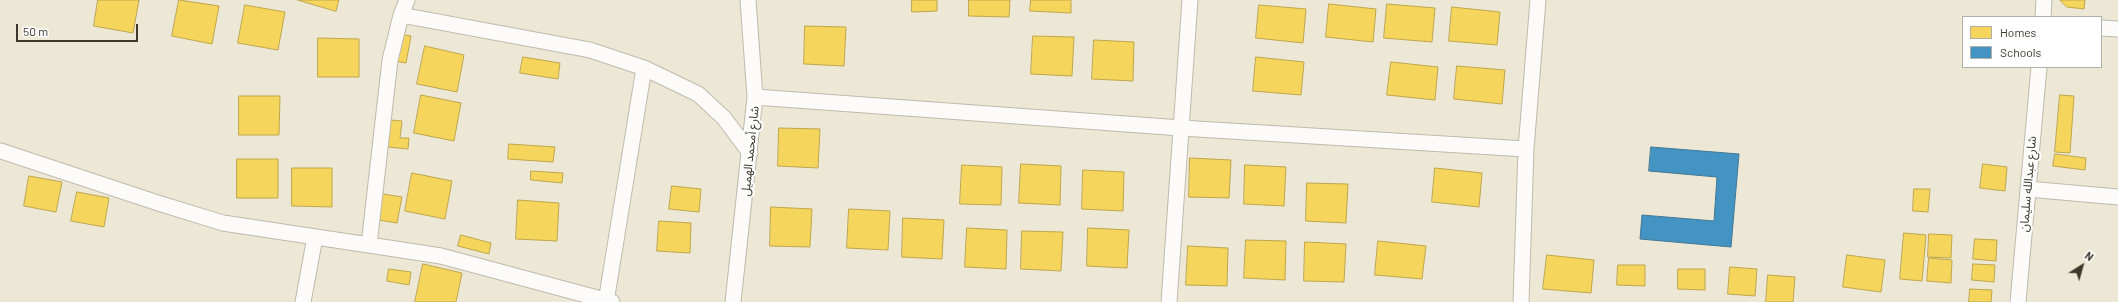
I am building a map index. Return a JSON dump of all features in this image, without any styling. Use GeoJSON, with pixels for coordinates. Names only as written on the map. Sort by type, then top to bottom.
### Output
{"type":"FeatureCollection","features":[{"type":"Feature","properties":{"kind":"street"},"geometry":{"type":"LineString","coordinates":[[369,245],[390,60],[401,15],[407,0]]}},
{"type":"Feature","properties":{"kind":"street","name":"شارع أمحمد الهميل"},"geometry":{"type":"LineString","coordinates":[[733,302],[755,97],[748,0]]}},
{"type":"Feature","properties":{"kind":"street"},"geometry":{"type":"LineString","coordinates":[[1169,302],[1190,0]]}},
{"type":"Feature","properties":{"kind":"street"},"geometry":{"type":"LineString","coordinates":[[1521,302],[1526,149],[1538,0]]}},
{"type":"Feature","properties":{"kind":"street"},"geometry":{"type":"LineString","coordinates":[[2043,16],[2044,0]]}},
{"type":"Feature","properties":{"kind":"street"},"geometry":{"type":"LineString","coordinates":[[401,15],[590,50],[644,68],[698,94],[724,118],[750,153]]}},
{"type":"Feature","properties":{"kind":"street"},"geometry":{"type":"LineString","coordinates":[[2102,28],[2118,29]]}},
{"type":"Feature","properties":{"kind":"street"},"geometry":{"type":"LineString","coordinates":[[1,151],[223,223],[441,256],[608,302],[644,68]]}},
{"type":"Feature","properties":{"kind":"street","name":"شارع عبدالله سليمان"},"geometry":{"type":"LineString","coordinates":[[2018,302],[2039,68]]}},
{"type":"Feature","properties":{"kind":"street"},"geometry":{"type":"LineString","coordinates":[[755,97],[1181,128],[1526,149]]}},
{"type":"Feature","properties":{"kind":"street"},"geometry":{"type":"LineString","coordinates":[[2028,189],[2118,197]]}},
{"type":"Feature","properties":{"kind":"street"},"geometry":{"type":"LineString","coordinates":[[303,302],[315,237]]}},
{"type":"Feature","properties":{"kind":"building: Homes"},"geometry":{"type":"Polygon","coordinates":[[[98,0],[139,0],[133,33],[94,26],[98,0]]]}},
{"type":"Feature","properties":{"kind":"building: Homes"},"geometry":{"type":"Polygon","coordinates":[[[179,0],[219,6],[212,44],[172,36],[179,0]]]}},
{"type":"Feature","properties":{"kind":"building: Homes"},"geometry":{"type":"Polygon","coordinates":[[[298,0],[339,0],[336,11],[298,0]]]}},
{"type":"Feature","properties":{"kind":"building: Homes"},"geometry":{"type":"Polygon","coordinates":[[[912,0],[937,0],[937,11],[912,12],[912,0]]]}},
{"type":"Feature","properties":{"kind":"building: Homes"},"geometry":{"type":"Polygon","coordinates":[[[969,0],[1010,0],[1009,17],[969,16],[969,0]]]}},
{"type":"Feature","properties":{"kind":"building: Homes"},"geometry":{"type":"Polygon","coordinates":[[[1031,0],[1071,0],[1071,13],[1030,11],[1031,0]]]}},
{"type":"Feature","properties":{"kind":"building: Homes"},"geometry":{"type":"Polygon","coordinates":[[[2060,0],[2085,0],[2084,9],[2067,7],[2060,0]]]}},
{"type":"Feature","properties":{"kind":"building: Homes"},"geometry":{"type":"Polygon","coordinates":[[[1329,4],[1376,9],[1373,42],[1326,37],[1329,4]]]}},
{"type":"Feature","properties":{"kind":"building: Homes"},"geometry":{"type":"Polygon","coordinates":[[[1387,4],[1435,8],[1432,42],[1384,38],[1387,4]]]}},
{"type":"Feature","properties":{"kind":"building: Homes"},"geometry":{"type":"Polygon","coordinates":[[[245,5],[285,12],[278,50],[238,43],[245,5]]]}},
{"type":"Feature","properties":{"kind":"building: Homes"},"geometry":{"type":"Polygon","coordinates":[[[1259,5],[1306,9],[1303,43],[1256,38],[1259,5]]]}},
{"type":"Feature","properties":{"kind":"building: Homes"},"geometry":{"type":"Polygon","coordinates":[[[1452,7],[1500,12],[1497,45],[1449,41],[1452,7]]]}},
{"type":"Feature","properties":{"kind":"building: Homes"},"geometry":{"type":"Polygon","coordinates":[[[805,26],[846,27],[844,66],[804,64],[805,26]]]}},
{"type":"Feature","properties":{"kind":"building: Homes"},"geometry":{"type":"Polygon","coordinates":[[[399,34],[411,36],[406,63],[395,61],[399,34]]]}},
{"type":"Feature","properties":{"kind":"building: Homes"},"geometry":{"type":"Polygon","coordinates":[[[1033,36],[1074,37],[1072,76],[1031,74],[1033,36]]]}},
{"type":"Feature","properties":{"kind":"building: Homes"},"geometry":{"type":"Polygon","coordinates":[[[318,38],[359,39],[359,77],[318,77],[318,38]]]}},
{"type":"Feature","properties":{"kind":"building: Homes"},"geometry":{"type":"Polygon","coordinates":[[[1094,40],[1134,42],[1133,81],[1092,79],[1094,40]]]}},
{"type":"Feature","properties":{"kind":"building: Homes"},"geometry":{"type":"Polygon","coordinates":[[[425,46],[464,55],[457,92],[417,84],[425,46]]]}},
{"type":"Feature","properties":{"kind":"building: Homes"},"geometry":{"type":"Polygon","coordinates":[[[523,57],[560,63],[558,79],[520,73],[523,57]]]}},
{"type":"Feature","properties":{"kind":"building: Homes"},"geometry":{"type":"Polygon","coordinates":[[[1256,57],[1304,62],[1301,95],[1253,91],[1256,57]]]}},
{"type":"Feature","properties":{"kind":"building: Homes"},"geometry":{"type":"Polygon","coordinates":[[[1391,62],[1438,67],[1435,100],[1387,95],[1391,62]]]}},
{"type":"Feature","properties":{"kind":"building: Homes"},"geometry":{"type":"Polygon","coordinates":[[[1457,66],[1505,70],[1502,104],[1454,99],[1457,66]]]}},
{"type":"Feature","properties":{"kind":"building: Homes"},"geometry":{"type":"Polygon","coordinates":[[[421,95],[461,103],[454,141],[414,133],[421,95]]]}},
{"type":"Feature","properties":{"kind":"building: Homes"},"geometry":{"type":"Polygon","coordinates":[[[2060,95],[2074,96],[2070,153],[2055,152],[2060,95]]]}},
{"type":"Feature","properties":{"kind":"building: Homes"},"geometry":{"type":"Polygon","coordinates":[[[239,96],[280,96],[279,135],[239,135],[239,96]]]}},
{"type":"Feature","properties":{"kind":"building: Homes"},"geometry":{"type":"Polygon","coordinates":[[[390,120],[402,121],[400,138],[409,138],[408,149],[388,147],[390,120]]]}},
{"type":"Feature","properties":{"kind":"building: Homes"},"geometry":{"type":"Polygon","coordinates":[[[779,128],[820,129],[818,168],[778,166],[779,128]]]}},
{"type":"Feature","properties":{"kind":"building: Homes"},"geometry":{"type":"Polygon","coordinates":[[[509,144],[555,147],[553,162],[508,159],[509,144]]]}},
{"type":"Feature","properties":{"kind":"building: Homes"},"geometry":{"type":"Polygon","coordinates":[[[2055,154],[2086,158],[2085,170],[2053,166],[2055,154]]]}},
{"type":"Feature","properties":{"kind":"building: Homes"},"geometry":{"type":"Polygon","coordinates":[[[1190,158],[1231,160],[1229,198],[1189,197],[1190,158]]]}},
{"type":"Feature","properties":{"kind":"building: Homes"},"geometry":{"type":"Polygon","coordinates":[[[237,159],[278,159],[278,198],[237,198],[237,159]]]}},
{"type":"Feature","properties":{"kind":"building: Homes"},"geometry":{"type":"Polygon","coordinates":[[[1021,164],[1061,166],[1060,205],[1019,203],[1021,164]]]}},
{"type":"Feature","properties":{"kind":"building: Homes"},"geometry":{"type":"Polygon","coordinates":[[[1983,164],[2007,167],[2005,191],[1980,188],[1983,164]]]}},
{"type":"Feature","properties":{"kind":"building: Homes"},"geometry":{"type":"Polygon","coordinates":[[[962,165],[1002,167],[1001,205],[960,204],[962,165]]]}},
{"type":"Feature","properties":{"kind":"building: Homes"},"geometry":{"type":"Polygon","coordinates":[[[1245,165],[1286,167],[1284,206],[1244,204],[1245,165]]]}},
{"type":"Feature","properties":{"kind":"building: Homes"},"geometry":{"type":"Polygon","coordinates":[[[292,168],[332,168],[332,207],[292,206],[292,168]]]}},
{"type":"Feature","properties":{"kind":"building: Homes"},"geometry":{"type":"Polygon","coordinates":[[[1435,168],[1482,173],[1479,207],[1432,202],[1435,168]]]}},
{"type":"Feature","properties":{"kind":"building: Homes"},"geometry":{"type":"Polygon","coordinates":[[[1083,170],[1124,172],[1123,211],[1082,209],[1083,170]]]}},
{"type":"Feature","properties":{"kind":"building: Homes"},"geometry":{"type":"Polygon","coordinates":[[[531,171],[563,173],[562,183],[531,180],[531,171]]]}},
{"type":"Feature","properties":{"kind":"building: Homes"},"geometry":{"type":"Polygon","coordinates":[[[412,173],[452,181],[445,219],[405,211],[412,173]]]}},
{"type":"Feature","properties":{"kind":"building: Homes"},"geometry":{"type":"Polygon","coordinates":[[[29,176],[62,182],[56,212],[24,206],[29,176]]]}},
{"type":"Feature","properties":{"kind":"building: Homes"},"geometry":{"type":"Polygon","coordinates":[[[1307,183],[1348,184],[1346,223],[1306,221],[1307,183]]]}},
{"type":"Feature","properties":{"kind":"building: Homes"},"geometry":{"type":"Polygon","coordinates":[[[672,186],[701,189],[699,212],[669,209],[672,186]]]}},
{"type":"Feature","properties":{"kind":"building: Homes"},"geometry":{"type":"Polygon","coordinates":[[[1914,189],[1930,189],[1928,212],[1913,211],[1914,189]]]}},
{"type":"Feature","properties":{"kind":"building: Homes"},"geometry":{"type":"Polygon","coordinates":[[[77,192],[109,198],[104,227],[71,221],[77,192]]]}},
{"type":"Feature","properties":{"kind":"building: Homes"},"geometry":{"type":"Polygon","coordinates":[[[383,194],[402,197],[397,223],[378,220],[383,194]]]}},
{"type":"Feature","properties":{"kind":"building: Homes"},"geometry":{"type":"Polygon","coordinates":[[[518,200],[559,203],[557,241],[516,239],[518,200]]]}},
{"type":"Feature","properties":{"kind":"building: Homes"},"geometry":{"type":"Polygon","coordinates":[[[771,207],[812,209],[810,247],[770,246],[771,207]]]}},
{"type":"Feature","properties":{"kind":"building: Homes"},"geometry":{"type":"Polygon","coordinates":[[[849,209],[890,211],[888,250],[847,248],[849,209]]]}},
{"type":"Feature","properties":{"kind":"building: Homes"},"geometry":{"type":"Polygon","coordinates":[[[903,218],[944,220],[942,259],[902,257],[903,218]]]}},
{"type":"Feature","properties":{"kind":"building: Homes"},"geometry":{"type":"Polygon","coordinates":[[[659,221],[691,223],[690,253],[657,251],[659,221]]]}},
{"type":"Feature","properties":{"kind":"building: Homes"},"geometry":{"type":"Polygon","coordinates":[[[967,228],[1007,230],[1006,269],[965,267],[967,228]]]}},
{"type":"Feature","properties":{"kind":"building: Homes"},"geometry":{"type":"Polygon","coordinates":[[[1088,228],[1129,230],[1127,268],[1087,266],[1088,228]]]}},
{"type":"Feature","properties":{"kind":"building: Homes"},"geometry":{"type":"Polygon","coordinates":[[[1022,231],[1063,232],[1061,271],[1021,269],[1022,231]]]}},
{"type":"Feature","properties":{"kind":"building: Homes"},"geometry":{"type":"Polygon","coordinates":[[[1904,233],[1926,235],[1922,281],[1900,279],[1904,233]]]}},
{"type":"Feature","properties":{"kind":"building: Homes"},"geometry":{"type":"Polygon","coordinates":[[[1929,234],[1952,235],[1951,258],[1928,257],[1929,234]]]}},
{"type":"Feature","properties":{"kind":"building: Homes"},"geometry":{"type":"Polygon","coordinates":[[[461,235],[491,243],[489,254],[458,246],[461,235]]]}},
{"type":"Feature","properties":{"kind":"building: Homes"},"geometry":{"type":"Polygon","coordinates":[[[1975,239],[1997,240],[1996,261],[1973,259],[1975,239]]]}},
{"type":"Feature","properties":{"kind":"building: Homes"},"geometry":{"type":"Polygon","coordinates":[[[1246,240],[1286,241],[1285,280],[1244,278],[1246,240]]]}},
{"type":"Feature","properties":{"kind":"building: Homes"},"geometry":{"type":"Polygon","coordinates":[[[1378,241],[1426,246],[1422,279],[1375,275],[1378,241]]]}},
{"type":"Feature","properties":{"kind":"building: Homes"},"geometry":{"type":"Polygon","coordinates":[[[1305,242],[1346,244],[1344,282],[1304,281],[1305,242]]]}},
{"type":"Feature","properties":{"kind":"building: Homes"},"geometry":{"type":"Polygon","coordinates":[[[1188,246],[1228,248],[1227,286],[1186,285],[1188,246]]]}},
{"type":"Feature","properties":{"kind":"building: Homes"},"geometry":{"type":"Polygon","coordinates":[[[1547,255],[1594,260],[1591,293],[1543,289],[1547,255]]]}},
{"type":"Feature","properties":{"kind":"building: Homes"},"geometry":{"type":"Polygon","coordinates":[[[1847,255],[1885,260],[1881,292],[1843,287],[1847,255]]]}},
{"type":"Feature","properties":{"kind":"building: Homes"},"geometry":{"type":"Polygon","coordinates":[[[1929,258],[1952,260],[1951,283],[1927,281],[1929,258]]]}},
{"type":"Feature","properties":{"kind":"building: Homes"},"geometry":{"type":"Polygon","coordinates":[[[423,264],[462,273],[456,302],[415,302],[423,264]]]}},
{"type":"Feature","properties":{"kind":"building: Homes"},"geometry":{"type":"Polygon","coordinates":[[[1973,264],[1995,265],[1994,282],[1972,280],[1973,264]]]}},
{"type":"Feature","properties":{"kind":"building: Homes"},"geometry":{"type":"Polygon","coordinates":[[[1618,265],[1645,265],[1645,286],[1617,285],[1618,265]]]}},
{"type":"Feature","properties":{"kind":"building: Homes"},"geometry":{"type":"Polygon","coordinates":[[[1730,267],[1757,269],[1755,296],[1728,294],[1730,267]]]}},
{"type":"Feature","properties":{"kind":"building: Homes"},"geometry":{"type":"Polygon","coordinates":[[[389,269],[411,272],[409,285],[387,281],[389,269]]]}},
{"type":"Feature","properties":{"kind":"building: Homes"},"geometry":{"type":"Polygon","coordinates":[[[1678,269],[1705,269],[1705,290],[1678,289],[1678,269]]]}},
{"type":"Feature","properties":{"kind":"building: Homes"},"geometry":{"type":"Polygon","coordinates":[[[1768,275],[1795,277],[1793,302],[1766,302],[1768,275]]]}},
{"type":"Feature","properties":{"kind":"building: Homes"},"geometry":{"type":"Polygon","coordinates":[[[1970,289],[1992,290],[1991,302],[1969,302],[1970,289]]]}},
{"type":"Feature","properties":{"kind":"building: Schools"},"geometry":{"type":"Polygon","coordinates":[[[1651,147],[1739,154],[1731,247],[1640,239],[1642,215],[1714,221],[1717,177],[1649,171],[1651,147]]]}}]}
